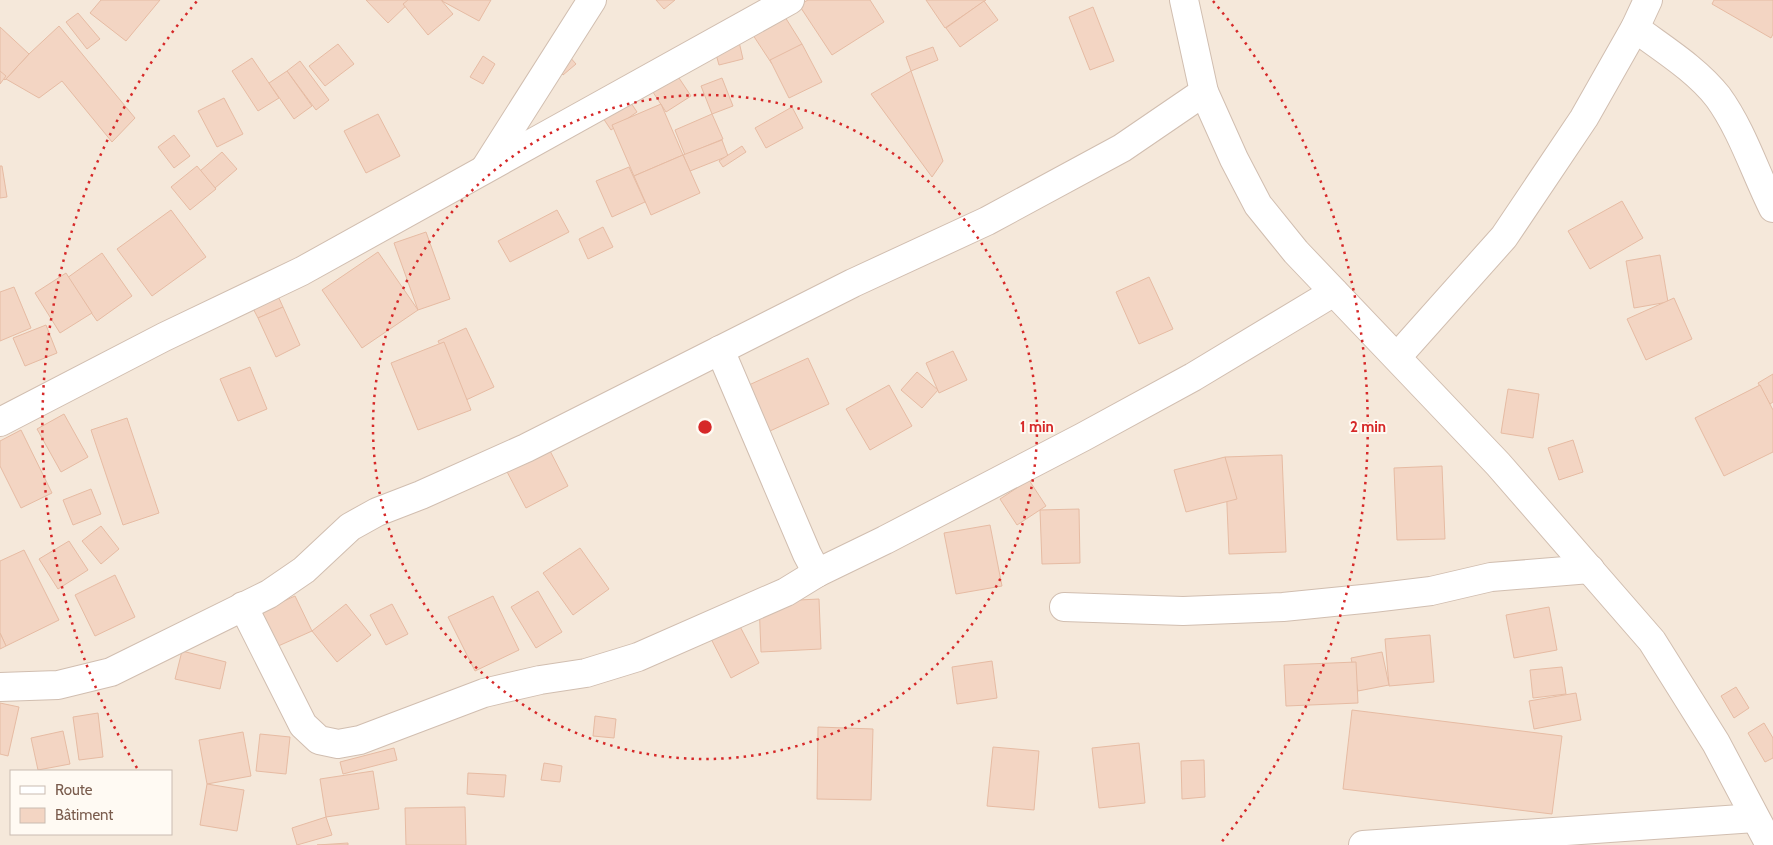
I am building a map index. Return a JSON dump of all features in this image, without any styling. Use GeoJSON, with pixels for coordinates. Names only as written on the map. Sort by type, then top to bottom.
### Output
{"type":"FeatureCollection","features":[{"type":"Feature","properties":{"kind":"street"},"geometry":{"type":"LineString","coordinates":[[484,170],[592,0]]}},
{"type":"Feature","properties":{"kind":"street"},"geometry":{"type":"LineString","coordinates":[[0,422],[164,337],[302,271],[790,0]]}},
{"type":"Feature","properties":{"kind":"street"},"geometry":{"type":"LineString","coordinates":[[1184,0],[1204,92],[1234,159],[1258,205],[1296,252],[1498,464],[1652,641],[1716,743],[1770,845]]}},
{"type":"Feature","properties":{"kind":"street"},"geometry":{"type":"LineString","coordinates":[[1397,357],[1504,237],[1584,118],[1635,28],[1648,0]]}},
{"type":"Feature","properties":{"kind":"street"},"geometry":{"type":"LineString","coordinates":[[1635,28],[1696,74],[1718,97],[1735,125],[1773,208]]}},
{"type":"Feature","properties":{"kind":"street"},"geometry":{"type":"LineString","coordinates":[[0,687],[58,686],[111,672],[269,594],[304,570],[350,527],[377,512],[421,495],[526,448],[854,283],[987,221],[1122,148],[1204,92]]}},
{"type":"Feature","properties":{"kind":"street"},"geometry":{"type":"LineString","coordinates":[[243,606],[303,725],[318,740],[338,744],[360,740],[484,692],[540,680],[586,673],[638,656],[786,592],[817,573],[885,540],[1184,382],[1334,292]]}},
{"type":"Feature","properties":{"kind":"street"},"geometry":{"type":"LineString","coordinates":[[720,350],[807,554],[817,573]]}},
{"type":"Feature","properties":{"kind":"street"},"geometry":{"type":"LineString","coordinates":[[1064,607],[1183,612],[1284,606],[1431,591],[1490,577],[1590,570]]}},
{"type":"Feature","properties":{"kind":"street"},"geometry":{"type":"LineString","coordinates":[[1363,845],[1755,818]]}},
{"type":"Feature","properties":{"kind":"shaded area"},"geometry":{"type":"Polygon","coordinates":[[[0,0],[1773,0],[1773,845],[0,845],[0,0]]]}},
{"type":"Feature","properties":{"kind":"building"},"geometry":{"type":"Polygon","coordinates":[[[101,0],[160,0],[126,41],[90,13],[101,0]]]}},
{"type":"Feature","properties":{"kind":"building"},"geometry":{"type":"Polygon","coordinates":[[[366,0],[412,0],[388,23],[366,0]]]}},
{"type":"Feature","properties":{"kind":"building"},"geometry":{"type":"Polygon","coordinates":[[[408,0],[441,0],[453,14],[428,35],[403,4],[408,0]]]}},
{"type":"Feature","properties":{"kind":"building"},"geometry":{"type":"Polygon","coordinates":[[[443,0],[491,0],[479,21],[443,0]]]}},
{"type":"Feature","properties":{"kind":"building"},"geometry":{"type":"Polygon","coordinates":[[[656,0],[675,0],[664,9],[656,0]]]}},
{"type":"Feature","properties":{"kind":"building"},"geometry":{"type":"Polygon","coordinates":[[[808,0],[870,0],[884,22],[832,55],[799,5],[808,0]]]}},
{"type":"Feature","properties":{"kind":"building"},"geometry":{"type":"Polygon","coordinates":[[[926,0],[986,0],[945,28],[926,0]]]}},
{"type":"Feature","properties":{"kind":"building"},"geometry":{"type":"Polygon","coordinates":[[[1714,0],[1773,0],[1773,34],[1771,38],[1712,4],[1714,0]]]}},
{"type":"Feature","properties":{"kind":"building"},"geometry":{"type":"Polygon","coordinates":[[[984,1],[998,20],[960,47],[946,28],[984,1]]]}},
{"type":"Feature","properties":{"kind":"building"},"geometry":{"type":"Polygon","coordinates":[[[1093,7],[1114,61],[1090,70],[1069,17],[1093,7]]]}},
{"type":"Feature","properties":{"kind":"building"},"geometry":{"type":"Polygon","coordinates":[[[780,9],[802,44],[772,64],[749,29],[780,9]]]}},
{"type":"Feature","properties":{"kind":"building"},"geometry":{"type":"Polygon","coordinates":[[[78,13],[100,39],[87,49],[66,22],[78,13]]]}},
{"type":"Feature","properties":{"kind":"building"},"geometry":{"type":"Polygon","coordinates":[[[59,26],[135,118],[112,142],[62,81],[39,98],[6,79],[59,26]]]}},
{"type":"Feature","properties":{"kind":"building"},"geometry":{"type":"Polygon","coordinates":[[[0,27],[29,54],[5,80],[0,76],[0,27]]]}},
{"type":"Feature","properties":{"kind":"building"},"geometry":{"type":"Polygon","coordinates":[[[737,33],[743,59],[719,65],[712,40],[737,33]]]}},
{"type":"Feature","properties":{"kind":"building"},"geometry":{"type":"Polygon","coordinates":[[[338,44],[354,64],[325,86],[309,66],[338,44]]]}},
{"type":"Feature","properties":{"kind":"building"},"geometry":{"type":"Polygon","coordinates":[[[802,44],[822,82],[789,98],[770,60],[802,44]]]}},
{"type":"Feature","properties":{"kind":"building"},"geometry":{"type":"Polygon","coordinates":[[[560,46],[576,64],[563,75],[547,56],[560,46]]]}},
{"type":"Feature","properties":{"kind":"building"},"geometry":{"type":"Polygon","coordinates":[[[933,47],[938,60],[911,71],[906,57],[933,47]]]}},
{"type":"Feature","properties":{"kind":"building"},"geometry":{"type":"Polygon","coordinates":[[[483,56],[495,64],[483,84],[470,77],[483,56]]]}},
{"type":"Feature","properties":{"kind":"building"},"geometry":{"type":"Polygon","coordinates":[[[252,58],[279,98],[258,111],[232,71],[252,58]]]}},
{"type":"Feature","properties":{"kind":"building"},"geometry":{"type":"Polygon","coordinates":[[[300,61],[329,100],[316,110],[287,71],[300,61]]]}},
{"type":"Feature","properties":{"kind":"building"},"geometry":{"type":"Polygon","coordinates":[[[671,66],[691,96],[666,112],[647,83],[671,66]]]}},
{"type":"Feature","properties":{"kind":"building"},"geometry":{"type":"Polygon","coordinates":[[[0,71],[6,76],[0,84],[0,71]]]}},
{"type":"Feature","properties":{"kind":"building"},"geometry":{"type":"Polygon","coordinates":[[[287,71],[312,106],[294,119],[269,83],[287,71]]]}},
{"type":"Feature","properties":{"kind":"building"},"geometry":{"type":"Polygon","coordinates":[[[911,71],[943,161],[932,177],[871,94],[911,71]]]}},
{"type":"Feature","properties":{"kind":"building"},"geometry":{"type":"Polygon","coordinates":[[[722,78],[733,106],[712,114],[701,86],[722,78]]]}},
{"type":"Feature","properties":{"kind":"building"},"geometry":{"type":"Polygon","coordinates":[[[617,82],[637,112],[611,130],[591,100],[617,82]]]}},
{"type":"Feature","properties":{"kind":"building"},"geometry":{"type":"Polygon","coordinates":[[[224,98],[243,134],[217,147],[198,111],[224,98]]]}},
{"type":"Feature","properties":{"kind":"building"},"geometry":{"type":"Polygon","coordinates":[[[661,104],[683,155],[634,176],[612,125],[661,104]]]}},
{"type":"Feature","properties":{"kind":"building"},"geometry":{"type":"Polygon","coordinates":[[[792,107],[803,128],[766,148],[755,128],[792,107]]]}},
{"type":"Feature","properties":{"kind":"building"},"geometry":{"type":"Polygon","coordinates":[[[378,114],[400,156],[366,173],[344,131],[378,114]]]}},
{"type":"Feature","properties":{"kind":"building"},"geometry":{"type":"Polygon","coordinates":[[[712,114],[723,139],[685,155],[675,130],[712,114]]]}},
{"type":"Feature","properties":{"kind":"building"},"geometry":{"type":"Polygon","coordinates":[[[174,135],[190,156],[174,168],[158,147],[174,135]]]}},
{"type":"Feature","properties":{"kind":"building"},"geometry":{"type":"Polygon","coordinates":[[[722,140],[728,156],[690,171],[683,155],[722,140]]]}},
{"type":"Feature","properties":{"kind":"building"},"geometry":{"type":"Polygon","coordinates":[[[742,146],[746,152],[723,167],[719,161],[742,146]]]}},
{"type":"Feature","properties":{"kind":"building"},"geometry":{"type":"Polygon","coordinates":[[[222,152],[237,169],[215,188],[200,171],[222,152]]]}},
{"type":"Feature","properties":{"kind":"building"},"geometry":{"type":"Polygon","coordinates":[[[683,155],[700,193],[651,215],[634,176],[683,155]]]}},
{"type":"Feature","properties":{"kind":"building"},"geometry":{"type":"Polygon","coordinates":[[[0,166],[2,166],[7,197],[0,198],[0,166]]]}},
{"type":"Feature","properties":{"kind":"building"},"geometry":{"type":"Polygon","coordinates":[[[197,166],[216,189],[190,210],[171,187],[197,166]]]}},
{"type":"Feature","properties":{"kind":"building"},"geometry":{"type":"Polygon","coordinates":[[[629,167],[645,202],[612,217],[596,181],[629,167]]]}},
{"type":"Feature","properties":{"kind":"building"},"geometry":{"type":"Polygon","coordinates":[[[1622,201],[1643,238],[1590,269],[1568,231],[1622,201]]]}},
{"type":"Feature","properties":{"kind":"building"},"geometry":{"type":"Polygon","coordinates":[[[171,210],[206,257],[152,296],[117,249],[171,210]]]}},
{"type":"Feature","properties":{"kind":"building"},"geometry":{"type":"Polygon","coordinates":[[[557,210],[569,232],[510,262],[498,241],[557,210]]]}},
{"type":"Feature","properties":{"kind":"building"},"geometry":{"type":"Polygon","coordinates":[[[603,227],[613,247],[588,259],[579,239],[603,227]]]}},
{"type":"Feature","properties":{"kind":"building"},"geometry":{"type":"Polygon","coordinates":[[[426,232],[450,299],[418,310],[394,243],[426,232]]]}},
{"type":"Feature","properties":{"kind":"building"},"geometry":{"type":"Polygon","coordinates":[[[378,252],[418,310],[362,348],[322,290],[378,252]]]}},
{"type":"Feature","properties":{"kind":"building"},"geometry":{"type":"Polygon","coordinates":[[[102,253],[132,296],[97,321],[67,278],[102,253]]]}},
{"type":"Feature","properties":{"kind":"building"},"geometry":{"type":"Polygon","coordinates":[[[1660,255],[1668,302],[1634,308],[1626,261],[1660,255]]]}},
{"type":"Feature","properties":{"kind":"building"},"geometry":{"type":"Polygon","coordinates":[[[66,273],[92,313],[60,333],[35,293],[66,273]]]}},
{"type":"Feature","properties":{"kind":"building"},"geometry":{"type":"Polygon","coordinates":[[[1149,277],[1173,329],[1139,344],[1116,292],[1149,277]]]}},
{"type":"Feature","properties":{"kind":"building"},"geometry":{"type":"Polygon","coordinates":[[[272,283],[283,307],[258,318],[246,295],[272,283]]]}},
{"type":"Feature","properties":{"kind":"building"},"geometry":{"type":"Polygon","coordinates":[[[14,287],[31,328],[0,341],[0,292],[14,287]]]}},
{"type":"Feature","properties":{"kind":"building"},"geometry":{"type":"Polygon","coordinates":[[[1674,298],[1692,339],[1646,360],[1627,319],[1674,298]]]}},
{"type":"Feature","properties":{"kind":"building"},"geometry":{"type":"Polygon","coordinates":[[[283,307],[300,345],[276,357],[258,318],[283,307]]]}},
{"type":"Feature","properties":{"kind":"building"},"geometry":{"type":"Polygon","coordinates":[[[46,325],[57,353],[25,366],[13,338],[46,325]]]}},
{"type":"Feature","properties":{"kind":"building"},"geometry":{"type":"Polygon","coordinates":[[[466,328],[494,387],[466,400],[438,341],[466,328]]]}},
{"type":"Feature","properties":{"kind":"building"},"geometry":{"type":"Polygon","coordinates":[[[444,342],[471,410],[418,430],[391,363],[444,342]]]}},
{"type":"Feature","properties":{"kind":"building"},"geometry":{"type":"Polygon","coordinates":[[[953,351],[967,380],[939,393],[926,363],[953,351]]]}},
{"type":"Feature","properties":{"kind":"building"},"geometry":{"type":"Polygon","coordinates":[[[808,358],[829,404],[759,436],[738,390],[808,358]]]}},
{"type":"Feature","properties":{"kind":"building"},"geometry":{"type":"Polygon","coordinates":[[[250,367],[267,409],[238,421],[220,379],[250,367]]]}},
{"type":"Feature","properties":{"kind":"building"},"geometry":{"type":"Polygon","coordinates":[[[917,372],[938,390],[922,408],[901,390],[917,372]]]}},
{"type":"Feature","properties":{"kind":"building"},"geometry":{"type":"Polygon","coordinates":[[[1773,374],[1773,402],[1770,404],[1758,383],[1773,374]]]}},
{"type":"Feature","properties":{"kind":"building"},"geometry":{"type":"Polygon","coordinates":[[[889,385],[912,426],[870,450],[846,409],[889,385]]]}},
{"type":"Feature","properties":{"kind":"building"},"geometry":{"type":"Polygon","coordinates":[[[1760,385],[1773,410],[1773,452],[1724,476],[1695,418],[1760,385]]]}},
{"type":"Feature","properties":{"kind":"building"},"geometry":{"type":"Polygon","coordinates":[[[1508,389],[1539,394],[1533,438],[1501,433],[1508,389]]]}},
{"type":"Feature","properties":{"kind":"building"},"geometry":{"type":"Polygon","coordinates":[[[64,414],[88,457],[61,472],[37,429],[64,414]]]}},
{"type":"Feature","properties":{"kind":"building"},"geometry":{"type":"Polygon","coordinates":[[[127,418],[159,513],[123,525],[91,430],[127,418]]]}},
{"type":"Feature","properties":{"kind":"building"},"geometry":{"type":"Polygon","coordinates":[[[21,430],[52,493],[21,508],[0,466],[0,441],[21,430]]]}},
{"type":"Feature","properties":{"kind":"building"},"geometry":{"type":"Polygon","coordinates":[[[1573,440],[1583,472],[1559,480],[1548,448],[1573,440]]]}},
{"type":"Feature","properties":{"kind":"building"},"geometry":{"type":"Polygon","coordinates":[[[547,445],[568,486],[526,508],[504,466],[547,445]]]}},
{"type":"Feature","properties":{"kind":"building"},"geometry":{"type":"Polygon","coordinates":[[[1282,455],[1286,552],[1229,554],[1225,457],[1282,455]]]}},
{"type":"Feature","properties":{"kind":"building"},"geometry":{"type":"Polygon","coordinates":[[[1225,457],[1237,499],[1186,512],[1174,470],[1225,457]]]}},
{"type":"Feature","properties":{"kind":"building"},"geometry":{"type":"Polygon","coordinates":[[[1442,466],[1445,539],[1397,540],[1394,468],[1442,466]]]}},
{"type":"Feature","properties":{"kind":"building"},"geometry":{"type":"Polygon","coordinates":[[[1029,480],[1046,506],[1017,525],[1000,499],[1029,480]]]}},
{"type":"Feature","properties":{"kind":"building"},"geometry":{"type":"Polygon","coordinates":[[[91,489],[101,514],[73,525],[63,500],[91,489]]]}},
{"type":"Feature","properties":{"kind":"building"},"geometry":{"type":"Polygon","coordinates":[[[1079,509],[1080,563],[1042,564],[1040,510],[1079,509]]]}},
{"type":"Feature","properties":{"kind":"building"},"geometry":{"type":"Polygon","coordinates":[[[990,525],[1002,586],[956,594],[944,533],[990,525]]]}},
{"type":"Feature","properties":{"kind":"building"},"geometry":{"type":"Polygon","coordinates":[[[101,526],[119,549],[101,564],[82,541],[101,526]]]}},
{"type":"Feature","properties":{"kind":"building"},"geometry":{"type":"Polygon","coordinates":[[[69,541],[88,570],[58,589],[39,559],[69,541]]]}},
{"type":"Feature","properties":{"kind":"building"},"geometry":{"type":"Polygon","coordinates":[[[580,548],[609,589],[573,615],[543,573],[580,548]]]}},
{"type":"Feature","properties":{"kind":"building"},"geometry":{"type":"Polygon","coordinates":[[[24,550],[59,620],[6,646],[0,633],[0,561],[24,550]]]}},
{"type":"Feature","properties":{"kind":"building"},"geometry":{"type":"Polygon","coordinates":[[[115,575],[135,617],[95,636],[75,595],[115,575]]]}},
{"type":"Feature","properties":{"kind":"building"},"geometry":{"type":"Polygon","coordinates":[[[538,591],[562,632],[536,648],[511,607],[538,591]]]}},
{"type":"Feature","properties":{"kind":"building"},"geometry":{"type":"Polygon","coordinates":[[[295,596],[312,631],[276,647],[259,612],[295,596]]]}},
{"type":"Feature","properties":{"kind":"building"},"geometry":{"type":"Polygon","coordinates":[[[493,596],[519,650],[475,671],[448,617],[493,596]]]}},
{"type":"Feature","properties":{"kind":"building"},"geometry":{"type":"Polygon","coordinates":[[[819,599],[821,649],[761,652],[759,602],[819,599]]]}},
{"type":"Feature","properties":{"kind":"building"},"geometry":{"type":"Polygon","coordinates":[[[346,604],[371,635],[337,662],[312,631],[346,604]]]}},
{"type":"Feature","properties":{"kind":"building"},"geometry":{"type":"Polygon","coordinates":[[[392,604],[408,634],[386,645],[370,615],[392,604]]]}},
{"type":"Feature","properties":{"kind":"building"},"geometry":{"type":"Polygon","coordinates":[[[1549,607],[1557,650],[1514,658],[1506,615],[1549,607]]]}},
{"type":"Feature","properties":{"kind":"building"},"geometry":{"type":"Polygon","coordinates":[[[733,613],[759,663],[731,678],[705,627],[733,613]]]}},
{"type":"Feature","properties":{"kind":"building"},"geometry":{"type":"Polygon","coordinates":[[[0,633],[6,646],[0,649],[0,633]]]}},
{"type":"Feature","properties":{"kind":"building"},"geometry":{"type":"Polygon","coordinates":[[[1430,635],[1434,682],[1389,686],[1385,639],[1430,635]]]}},
{"type":"Feature","properties":{"kind":"building"},"geometry":{"type":"Polygon","coordinates":[[[182,651],[226,662],[220,689],[175,679],[182,651]]]}},
{"type":"Feature","properties":{"kind":"building"},"geometry":{"type":"Polygon","coordinates":[[[1382,652],[1389,685],[1358,691],[1351,658],[1382,652]]]}},
{"type":"Feature","properties":{"kind":"building"},"geometry":{"type":"Polygon","coordinates":[[[992,661],[997,698],[957,704],[952,667],[992,661]]]}},
{"type":"Feature","properties":{"kind":"building"},"geometry":{"type":"Polygon","coordinates":[[[1356,662],[1358,703],[1286,706],[1284,665],[1356,662]]]}},
{"type":"Feature","properties":{"kind":"building"},"geometry":{"type":"Polygon","coordinates":[[[1562,667],[1566,694],[1533,698],[1530,670],[1562,667]]]}},
{"type":"Feature","properties":{"kind":"building"},"geometry":{"type":"Polygon","coordinates":[[[1736,687],[1749,708],[1734,718],[1721,696],[1736,687]]]}},
{"type":"Feature","properties":{"kind":"building"},"geometry":{"type":"Polygon","coordinates":[[[1576,693],[1581,720],[1534,729],[1529,701],[1576,693]]]}},
{"type":"Feature","properties":{"kind":"building"},"geometry":{"type":"Polygon","coordinates":[[[0,703],[19,707],[8,756],[0,754],[0,703]]]}},
{"type":"Feature","properties":{"kind":"building"},"geometry":{"type":"Polygon","coordinates":[[[1352,710],[1562,736],[1552,814],[1343,789],[1352,710]]]}},
{"type":"Feature","properties":{"kind":"building"},"geometry":{"type":"Polygon","coordinates":[[[98,713],[103,757],[79,760],[73,717],[98,713]]]}},
{"type":"Feature","properties":{"kind":"building"},"geometry":{"type":"Polygon","coordinates":[[[595,716],[616,719],[614,738],[593,736],[595,716]]]}},
{"type":"Feature","properties":{"kind":"building"},"geometry":{"type":"Polygon","coordinates":[[[1764,723],[1773,738],[1773,758],[1765,762],[1748,733],[1764,723]]]}},
{"type":"Feature","properties":{"kind":"building"},"geometry":{"type":"Polygon","coordinates":[[[818,727],[873,729],[871,800],[817,799],[818,727]]]}},
{"type":"Feature","properties":{"kind":"building"},"geometry":{"type":"Polygon","coordinates":[[[63,731],[70,764],[38,770],[31,738],[63,731]]]}},
{"type":"Feature","properties":{"kind":"building"},"geometry":{"type":"Polygon","coordinates":[[[243,732],[251,776],[207,784],[199,740],[243,732]]]}},
{"type":"Feature","properties":{"kind":"building"},"geometry":{"type":"Polygon","coordinates":[[[260,734],[290,737],[286,774],[256,771],[260,734]]]}},
{"type":"Feature","properties":{"kind":"building"},"geometry":{"type":"Polygon","coordinates":[[[1139,743],[1145,803],[1099,808],[1092,748],[1139,743]]]}},
{"type":"Feature","properties":{"kind":"building"},"geometry":{"type":"Polygon","coordinates":[[[993,747],[1039,751],[1034,810],[987,806],[993,747]]]}},
{"type":"Feature","properties":{"kind":"building"},"geometry":{"type":"Polygon","coordinates":[[[394,748],[397,760],[343,774],[340,762],[394,748]]]}},
{"type":"Feature","properties":{"kind":"building"},"geometry":{"type":"Polygon","coordinates":[[[1204,760],[1205,797],[1182,799],[1181,761],[1204,760]]]}},
{"type":"Feature","properties":{"kind":"building"},"geometry":{"type":"Polygon","coordinates":[[[544,763],[562,766],[560,782],[541,780],[544,763]]]}},
{"type":"Feature","properties":{"kind":"building"},"geometry":{"type":"Polygon","coordinates":[[[373,771],[379,809],[326,817],[320,779],[373,771]]]}},
{"type":"Feature","properties":{"kind":"building"},"geometry":{"type":"Polygon","coordinates":[[[468,773],[506,775],[504,797],[467,794],[468,773]]]}},
{"type":"Feature","properties":{"kind":"building"},"geometry":{"type":"Polygon","coordinates":[[[207,784],[244,790],[237,831],[200,825],[207,784]]]}},
{"type":"Feature","properties":{"kind":"building"},"geometry":{"type":"Polygon","coordinates":[[[465,807],[466,845],[406,845],[405,808],[465,807]]]}},
{"type":"Feature","properties":{"kind":"building"},"geometry":{"type":"Polygon","coordinates":[[[326,817],[332,835],[297,845],[292,828],[326,817]]]}},
{"type":"Feature","properties":{"kind":"building"},"geometry":{"type":"Polygon","coordinates":[[[348,843],[348,845],[317,845],[348,843]]]}}]}
